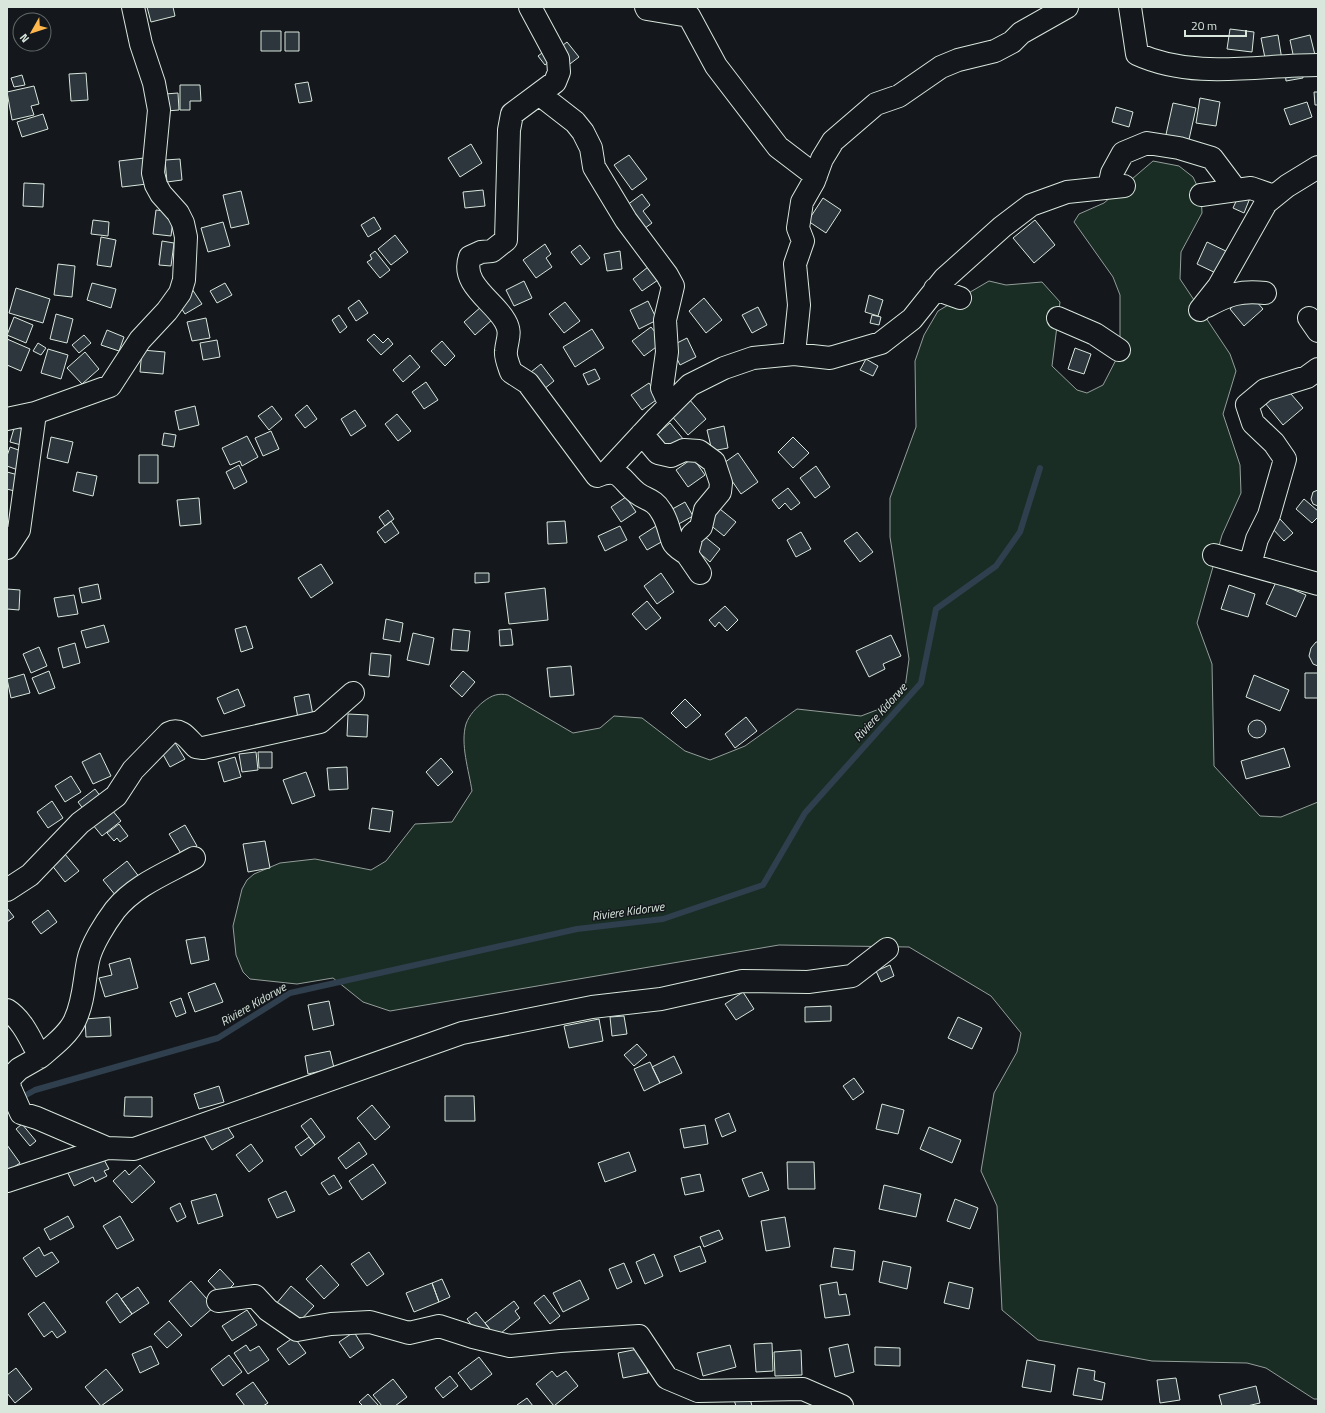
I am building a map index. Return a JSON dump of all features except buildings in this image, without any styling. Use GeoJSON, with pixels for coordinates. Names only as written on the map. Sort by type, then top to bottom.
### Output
{"type":"FeatureCollection","features":[{"type":"Feature","properties":{"kind":"street"},"geometry":{"type":"LineString","coordinates":[[7,419],[35,413],[110,386],[140,340],[167,311],[180,293],[184,280],[186,237],[183,224],[178,213],[159,189],[153,173],[159,110],[154,83],[141,44],[133,7]]}},
{"type":"Feature","properties":{"kind":"street"},"geometry":{"type":"LineString","coordinates":[[530,7],[558,58],[559,72],[555,82],[512,114],[509,130],[506,240],[492,251],[481,252],[470,257],[467,265],[471,278],[505,321],[510,334],[506,351],[511,372],[528,383],[597,476],[607,472],[690,385],[724,368],[753,358],[794,354],[830,358],[880,343],[912,319],[944,279],[1002,227],[1031,205],[1068,192],[1117,187],[1112,173],[1124,153],[1147,143],[1180,148],[1212,158],[1236,190]]}},
{"type":"Feature","properties":{"kind":"street"},"geometry":{"type":"LineString","coordinates":[[646,7],[647,9],[689,16],[716,66],[778,147],[816,176]]}},
{"type":"Feature","properties":{"kind":"street"},"geometry":{"type":"LineString","coordinates":[[794,354],[798,305],[795,264],[803,242],[798,228],[802,202],[816,176],[822,159],[833,141],[876,104],[900,96],[941,66],[958,60],[995,51],[1012,42],[1021,33],[1067,7]]}},
{"type":"Feature","properties":{"kind":"street"},"geometry":{"type":"LineString","coordinates":[[1130,7],[1138,54],[1156,62],[1224,71],[1289,65],[1318,65]]}},
{"type":"Feature","properties":{"kind":"street"},"geometry":{"type":"LineString","coordinates":[[539,94],[575,122],[583,132],[591,148],[594,167],[626,220],[668,275],[673,286],[665,320],[667,352],[662,388],[670,405]]}},
{"type":"Feature","properties":{"kind":"street"},"geometry":{"type":"LineString","coordinates":[[1265,293],[1254,292],[1228,294],[1200,310],[1220,286],[1266,203],[1287,186],[1318,167]]}},
{"type":"Feature","properties":{"kind":"street"},"geometry":{"type":"LineString","coordinates":[[1201,195],[1251,188],[1274,196]]}},
{"type":"Feature","properties":{"kind":"street"},"geometry":{"type":"LineString","coordinates":[[935,289],[960,298]]}},
{"type":"Feature","properties":{"kind":"street"},"geometry":{"type":"LineString","coordinates":[[1058,318],[1095,334],[1119,350]]}},
{"type":"Feature","properties":{"kind":"street"},"geometry":{"type":"LineString","coordinates":[[1250,565],[1257,539],[1270,515],[1285,459],[1274,443],[1253,423],[1247,405],[1265,390],[1307,377],[1318,369]]}},
{"type":"Feature","properties":{"kind":"street"},"geometry":{"type":"LineString","coordinates":[[7,548],[19,530],[35,413]]}},
{"type":"Feature","properties":{"kind":"street"},"geometry":{"type":"LineString","coordinates":[[642,434],[658,453],[671,456],[684,450],[699,451],[714,462],[721,483],[720,492],[705,510],[701,527],[692,535],[687,554]]}},
{"type":"Feature","properties":{"kind":"street"},"geometry":{"type":"LineString","coordinates":[[607,472],[621,476],[638,494],[651,500],[661,510],[670,527],[673,543],[687,554],[700,573]]}},
{"type":"Feature","properties":{"kind":"street"},"geometry":{"type":"LineString","coordinates":[[1214,555],[1318,584]]}},
{"type":"Feature","properties":{"kind":"street"},"geometry":{"type":"LineString","coordinates":[[7,890],[30,875],[80,823],[116,796],[133,770],[174,730],[180,731],[196,747],[210,746],[320,722],[353,693]]}},
{"type":"Feature","properties":{"kind":"street"},"geometry":{"type":"LineString","coordinates":[[107,1148],[37,1118],[21,1113],[10,1088],[9,1079],[19,1069],[40,1058],[60,1040],[75,1021],[85,990],[89,959],[102,930],[116,909],[136,890],[194,858]]}},
{"type":"Feature","properties":{"kind":"street"},"geometry":{"type":"LineString","coordinates":[[7,1181],[107,1148],[134,1149],[462,1033],[592,1007],[661,999],[742,981],[808,982],[852,976],[887,949]]}},
{"type":"Feature","properties":{"kind":"street"},"geometry":{"type":"LineString","coordinates":[[7,1010],[14,1014],[40,1058]]}},
{"type":"Feature","properties":{"kind":"street"},"geometry":{"type":"LineString","coordinates":[[218,1301],[255,1296],[268,1310],[297,1330],[331,1324],[370,1322],[409,1333],[439,1326],[473,1337],[510,1346],[639,1336],[667,1378],[698,1391],[803,1389],[842,1406]]}},
{"type":"Feature","properties":{"kind":"green space"},"geometry":{"type":"Polygon","coordinates":[[[1153,161],[1179,166],[1193,177],[1201,194],[1202,213],[1181,252],[1180,279],[1230,354],[1236,371],[1223,414],[1240,465],[1241,493],[1222,535],[1197,623],[1212,664],[1214,766],[1260,816],[1281,817],[1318,802],[1318,1399],[1314,1399],[1266,1368],[1247,1363],[1152,1361],[1038,1340],[1002,1310],[997,1206],[981,1171],[994,1093],[1017,1052],[1021,1033],[991,996],[909,947],[779,945],[390,1011],[363,1002],[333,978],[297,984],[250,979],[243,972],[236,955],[233,926],[242,889],[247,880],[254,874],[280,863],[315,859],[371,870],[386,861],[415,824],[452,822],[472,791],[464,749],[464,732],[466,724],[469,717],[476,709],[492,696],[498,694],[508,695],[573,733],[600,728],[614,716],[642,718],[685,751],[710,760],[745,746],[797,709],[861,716],[895,703],[905,688],[909,659],[890,537],[890,498],[916,427],[915,361],[924,335],[938,311],[989,281],[1006,285],[1042,282],[1060,302],[1052,366],[1077,390],[1087,393],[1103,385],[1120,352],[1120,295],[1113,277],[1074,222],[1079,214],[1104,203],[1153,161]]]}},
{"type":"Feature","properties":{"kind":"waterway","name":"Riviere Kidorwe"},"geometry":{"type":"LineString","coordinates":[[19,1099],[35,1090],[218,1038],[290,993],[577,929],[663,919],[763,885],[805,813],[921,683],[936,609],[996,566],[1020,532],[1040,468]]}}]}
